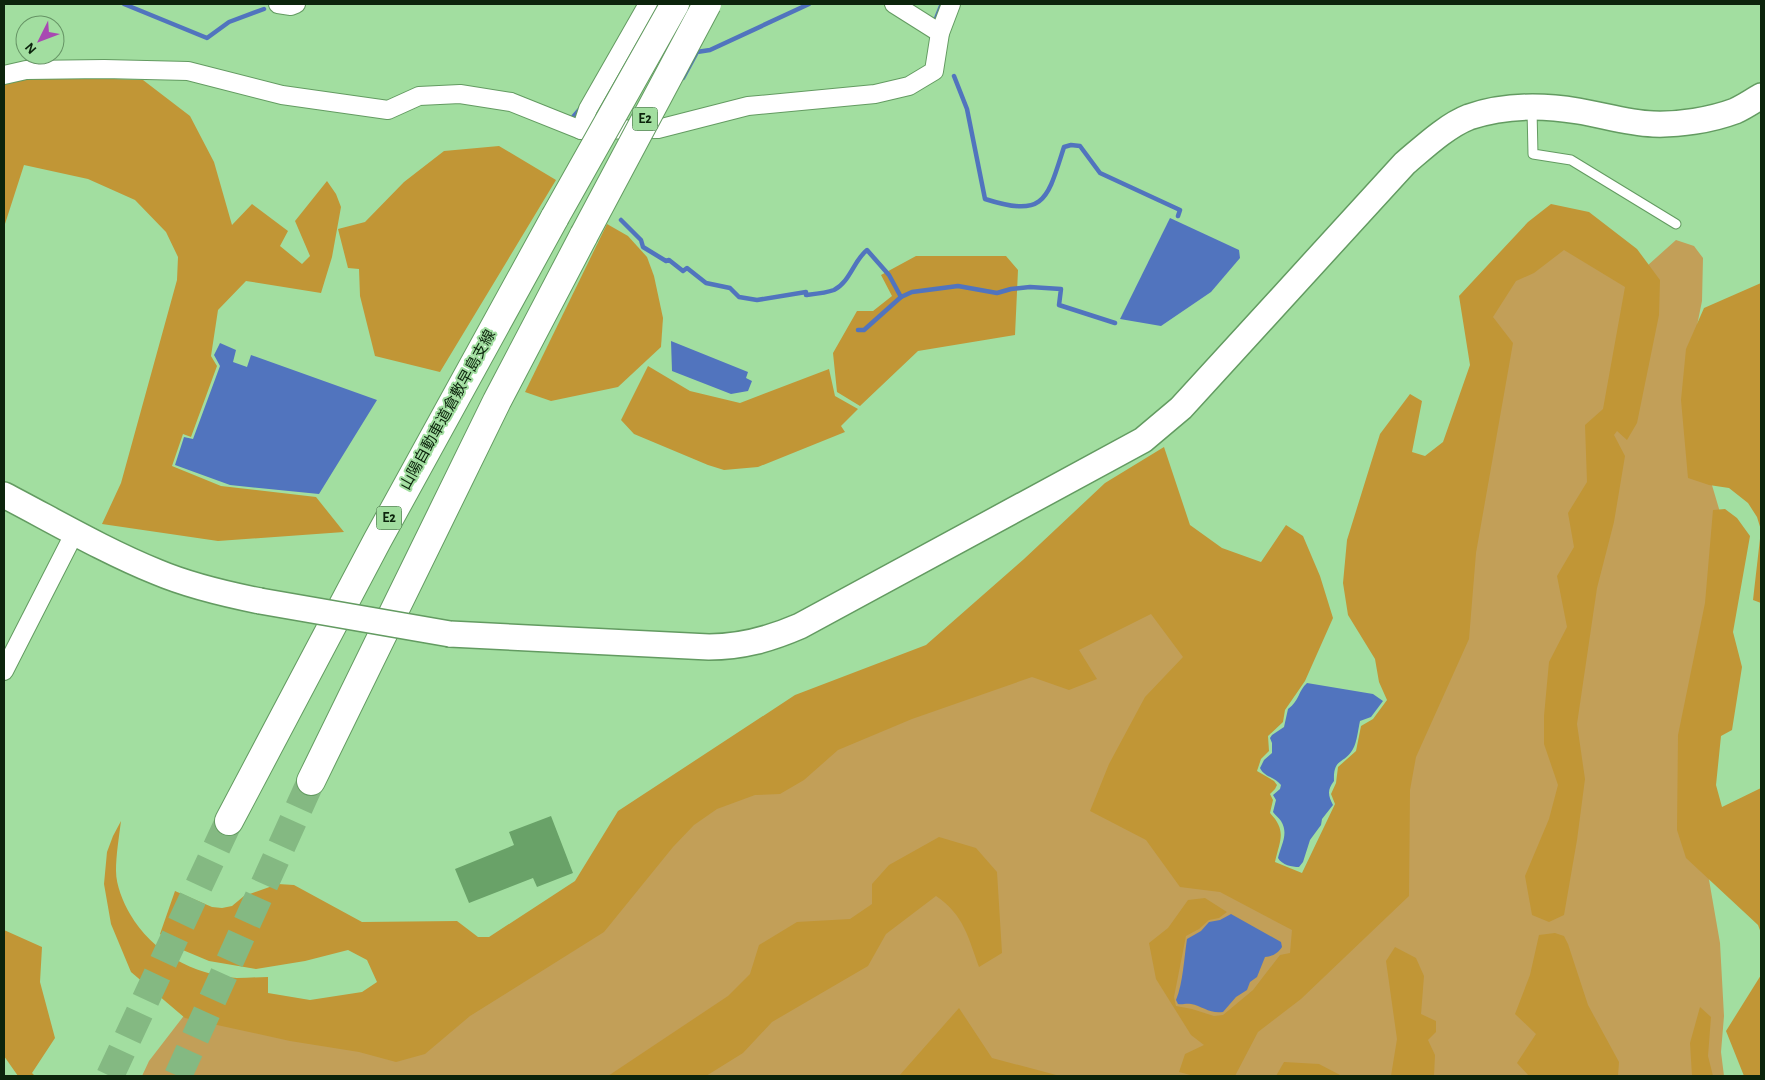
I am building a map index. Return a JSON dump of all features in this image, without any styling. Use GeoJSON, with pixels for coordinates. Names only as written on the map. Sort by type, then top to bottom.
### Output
{"type":"FeatureCollection","features":[{"type":"Feature","properties":{"kind":"highway","name":"山陽自動車道倉敷早島支線"},"geometry":{"type":"LineString","coordinates":[[229,821],[382,532],[555,217],[675,4]]}},
{"type":"Feature","properties":{"kind":"highway","name":"E2"},"geometry":{"type":"LineString","coordinates":[[311,781],[497,401],[707,4]]}},
{"type":"Feature","properties":{"kind":"street"},"geometry":{"type":"LineString","coordinates":[[278,4],[291,6],[296,4]]}},
{"type":"Feature","properties":{"kind":"street"},"geometry":{"type":"LineString","coordinates":[[581,130],[588,109],[648,4]]}},
{"type":"Feature","properties":{"kind":"street"},"geometry":{"type":"LineString","coordinates":[[894,4],[940,33]]}},
{"type":"Feature","properties":{"kind":"street"},"geometry":{"type":"LineString","coordinates":[[4,75],[26,70],[188,71],[282,95],[388,110],[419,96],[460,94],[511,102],[581,130],[658,129],[748,106],[875,94],[909,86],[934,71],[940,33],[952,4]]}},
{"type":"Feature","properties":{"kind":"street"},"geometry":{"type":"LineString","coordinates":[[4,495],[156,572],[222,594],[450,634],[727,647],[762,641],[800,626],[1142,440],[1181,408],[1404,163],[1433,138],[1468,118],[1492,111],[1523,106],[1577,111],[1654,124],[1702,121],[1736,110],[1761,96]]}},
{"type":"Feature","properties":{"kind":"street"},"geometry":{"type":"LineString","coordinates":[[4,670],[75,532]]}},
{"type":"Feature","properties":{"kind":"lane"},"geometry":{"type":"LineString","coordinates":[[1533,107],[1533,154],[1571,160],[1676,224]]}},
{"type":"Feature","properties":{"kind":"shaded area"},"geometry":{"type":"Polygon","coordinates":[[[26,76],[143,80],[190,116],[214,162],[232,225],[252,204],[288,231],[280,246],[302,264],[310,256],[295,221],[327,181],[336,194],[341,207],[332,257],[321,293],[246,281],[218,310],[211,356],[217,366],[191,437],[183,434],[172,466],[221,486],[316,497],[344,532],[218,541],[102,524],[121,483],[177,280],[178,257],[166,232],[135,200],[88,179],[24,165],[4,227],[4,81],[26,76]]]}},
{"type":"Feature","properties":{"kind":"shaded area"},"geometry":{"type":"Polygon","coordinates":[[[499,146],[556,180],[440,372],[375,356],[360,296],[359,269],[348,268],[338,229],[365,222],[404,182],[444,151],[499,146]]]}},
{"type":"Feature","properties":{"kind":"shaded area"},"geometry":{"type":"Polygon","coordinates":[[[1551,204],[1589,212],[1637,249],[1660,280],[1659,315],[1637,423],[1627,440],[1617,431],[1614,435],[1625,456],[1614,522],[1597,588],[1577,724],[1585,779],[1564,915],[1549,922],[1532,915],[1525,876],[1549,819],[1558,785],[1544,744],[1544,716],[1549,662],[1567,627],[1557,576],[1574,547],[1568,513],[1587,482],[1585,425],[1603,409],[1625,287],[1564,250],[1534,273],[1516,281],[1493,317],[1513,343],[1476,553],[1469,639],[1416,757],[1410,790],[1409,896],[1301,999],[1258,1032],[1235,1076],[1194,1076],[1179,1072],[1185,1054],[1204,1045],[1191,1035],[1156,979],[1149,943],[1168,928],[1188,900],[1205,898],[1227,912],[1219,918],[1209,920],[1199,929],[1186,936],[1174,997],[1176,1006],[1214,1016],[1223,1015],[1253,990],[1280,955],[1290,953],[1292,930],[1220,892],[1180,887],[1146,840],[1090,811],[1109,764],[1145,697],[1183,657],[1151,614],[1079,650],[1097,679],[1069,690],[1032,677],[912,719],[838,750],[804,780],[780,794],[755,795],[717,809],[694,825],[673,847],[604,932],[470,1016],[425,1054],[396,1062],[359,1052],[290,1041],[185,1018],[131,972],[111,924],[104,884],[107,852],[121,821],[116,871],[120,893],[139,928],[162,950],[175,959],[205,972],[237,978],[268,977],[268,993],[310,1000],[362,992],[377,982],[367,960],[348,950],[305,961],[256,969],[209,961],[178,948],[160,934],[175,891],[212,907],[222,908],[232,906],[244,896],[278,884],[294,885],[362,922],[457,921],[478,937],[489,937],[575,881],[618,811],[795,695],[926,645],[1024,559],[1105,483],[1164,447],[1190,525],[1222,548],[1261,562],[1286,525],[1303,536],[1320,576],[1333,618],[1305,681],[1285,710],[1283,722],[1268,736],[1269,751],[1261,759],[1257,771],[1274,781],[1277,785],[1270,794],[1273,800],[1270,813],[1279,825],[1281,836],[1275,862],[1302,873],[1335,804],[1331,794],[1336,783],[1338,767],[1356,751],[1361,726],[1373,719],[1387,700],[1379,682],[1375,659],[1348,615],[1343,583],[1347,540],[1380,434],[1410,394],[1422,401],[1412,452],[1425,456],[1443,442],[1470,365],[1459,296],[1528,222],[1551,204]]]}},
{"type":"Feature","properties":{"kind":"shaded area"},"geometry":{"type":"Polygon","coordinates":[[[607,224],[628,236],[647,257],[654,276],[663,318],[661,347],[618,387],[551,401],[525,392],[607,224]]]}},
{"type":"Feature","properties":{"kind":"shaded area"},"geometry":{"type":"Polygon","coordinates":[[[1676,240],[1694,246],[1703,258],[1702,301],[1689,365],[1706,465],[1725,529],[1708,874],[1720,943],[1724,1016],[1721,1052],[1724,1076],[142,1076],[149,1061],[186,1013],[396,1056],[715,804],[834,746],[1153,610],[1189,661],[1147,835],[1218,885],[1298,929],[1404,788],[1488,317],[1513,275],[1562,246],[1628,283],[1676,240]]]}},
{"type":"Feature","properties":{"kind":"shaded area"},"geometry":{"type":"Polygon","coordinates":[[[916,256],[1006,256],[1018,270],[1015,335],[918,351],[860,406],[837,392],[833,353],[857,311],[873,311],[892,296],[881,275],[916,256]]]}},
{"type":"Feature","properties":{"kind":"shaded area"},"geometry":{"type":"Polygon","coordinates":[[[1761,283],[1761,530],[1757,517],[1748,503],[1729,488],[1709,485],[1688,478],[1681,400],[1686,349],[1704,308],[1761,283]]]}},
{"type":"Feature","properties":{"kind":"shaded area"},"geometry":{"type":"Polygon","coordinates":[[[648,366],[690,391],[740,403],[829,369],[835,396],[858,409],[841,426],[845,432],[758,467],[724,470],[634,434],[621,420],[648,366]]]}},
{"type":"Feature","properties":{"kind":"shaded area"},"geometry":{"type":"Polygon","coordinates":[[[1725,509],[1737,518],[1750,536],[1733,632],[1742,667],[1732,730],[1721,736],[1716,785],[1722,807],[1761,788],[1761,933],[1758,925],[1686,858],[1677,830],[1678,735],[1705,603],[1713,510],[1725,509]]]}},
{"type":"Feature","properties":{"kind":"shaded area"},"geometry":{"type":"Polygon","coordinates":[[[1761,530],[1761,603],[1753,600],[1761,530]]]}},
{"type":"Feature","properties":{"kind":"shaded area"},"geometry":{"type":"Polygon","coordinates":[[[939,837],[976,848],[997,872],[1002,953],[979,967],[964,927],[953,911],[936,896],[886,934],[868,966],[772,1022],[743,1053],[706,1076],[608,1076],[728,996],[750,974],[759,945],[797,922],[850,919],[872,904],[872,884],[889,865],[939,837]]]}},
{"type":"Feature","properties":{"kind":"shaded area"},"geometry":{"type":"Polygon","coordinates":[[[4,930],[42,947],[40,982],[55,1038],[32,1073],[35,1076],[18,1076],[4,1056],[4,930]]]}},
{"type":"Feature","properties":{"kind":"shaded area"},"geometry":{"type":"Polygon","coordinates":[[[1555,933],[1564,936],[1568,944],[1588,1005],[1619,1062],[1618,1076],[1529,1076],[1517,1063],[1536,1034],[1515,1014],[1530,975],[1539,935],[1555,933]]]}},
{"type":"Feature","properties":{"kind":"shaded area"},"geometry":{"type":"Polygon","coordinates":[[[1395,947],[1416,958],[1424,976],[1421,1014],[1436,1021],[1436,1032],[1428,1040],[1435,1055],[1434,1076],[1391,1076],[1397,1039],[1386,961],[1395,947]]]}},
{"type":"Feature","properties":{"kind":"shaded area"},"geometry":{"type":"Polygon","coordinates":[[[1761,975],[1761,1076],[1744,1076],[1726,1031],[1761,975]]]}},
{"type":"Feature","properties":{"kind":"shaded area"},"geometry":{"type":"Polygon","coordinates":[[[1700,1007],[1711,1017],[1708,1056],[1713,1076],[1692,1076],[1690,1043],[1700,1007]]]}},
{"type":"Feature","properties":{"kind":"shaded area"},"geometry":{"type":"Polygon","coordinates":[[[959,1008],[992,1058],[1060,1076],[899,1076],[959,1008]]]}},
{"type":"Feature","properties":{"kind":"shaded area"},"geometry":{"type":"Polygon","coordinates":[[[1284,1062],[1319,1064],[1342,1076],[1276,1076],[1284,1062]]]}},
{"type":"Feature","properties":{"kind":"water"},"geometry":{"type":"Polygon","coordinates":[[[1170,218],[1239,250],[1240,258],[1211,292],[1161,326],[1120,319],[1170,218]]]}},
{"type":"Feature","properties":{"kind":"water"},"geometry":{"type":"Polygon","coordinates":[[[671,341],[748,372],[746,378],[752,381],[748,391],[731,394],[672,371],[671,341]]]}},
{"type":"Feature","properties":{"kind":"water"},"geometry":{"type":"Polygon","coordinates":[[[220,343],[236,350],[233,362],[247,367],[251,355],[377,400],[319,494],[230,485],[175,465],[184,437],[193,439],[220,366],[214,355],[220,343]]]}},
{"type":"Feature","properties":{"kind":"water"},"geometry":{"type":"Polygon","coordinates":[[[1307,683],[1373,694],[1383,701],[1371,717],[1360,721],[1353,749],[1335,768],[1334,781],[1329,793],[1333,805],[1322,819],[1321,825],[1310,840],[1303,862],[1299,867],[1296,867],[1285,864],[1278,858],[1284,840],[1284,830],[1281,821],[1273,812],[1276,800],[1273,795],[1280,789],[1281,785],[1260,768],[1264,760],[1272,753],[1270,738],[1284,727],[1288,709],[1295,702],[1307,683]]]}},
{"type":"Feature","properties":{"kind":"water"},"geometry":{"type":"Polygon","coordinates":[[[1231,914],[1281,942],[1282,947],[1275,954],[1265,957],[1257,977],[1250,982],[1247,990],[1236,997],[1223,1012],[1210,1011],[1191,1004],[1178,1004],[1176,1000],[1182,978],[1187,939],[1201,931],[1209,922],[1220,920],[1231,914]]]}},
{"type":"Feature","properties":{"kind":"building"},"geometry":{"type":"Polygon","coordinates":[[[551,816],[573,873],[537,887],[533,878],[469,903],[455,869],[514,845],[509,832],[551,816]]]}},
{"type":"Feature","properties":{"kind":"waterway"},"geometry":{"type":"LineString","coordinates":[[124,4],[207,38],[229,22],[264,9]]}},
{"type":"Feature","properties":{"kind":"waterway"},"geometry":{"type":"LineString","coordinates":[[683,78],[697,52],[710,50],[809,4]]}},
{"type":"Feature","properties":{"kind":"waterway"},"geometry":{"type":"LineString","coordinates":[[935,21],[941,6]]}},
{"type":"Feature","properties":{"kind":"waterway"},"geometry":{"type":"LineString","coordinates":[[599,109],[619,73]]}},
{"type":"Feature","properties":{"kind":"waterway"},"geometry":{"type":"LineString","coordinates":[[954,76],[967,109],[985,199],[1020,206],[1032,205],[1041,200],[1053,180],[1064,147],[1071,145],[1080,146],[1100,173],[1180,210],[1178,216]]}},
{"type":"Feature","properties":{"kind":"waterway"},"geometry":{"type":"LineString","coordinates":[[573,117],[580,109]]}},
{"type":"Feature","properties":{"kind":"waterway"},"geometry":{"type":"LineString","coordinates":[[621,220],[641,240],[643,247],[666,261],[669,260],[683,271],[687,268],[706,283],[730,288],[739,297],[757,300],[806,292],[806,295],[824,293],[834,290],[844,282],[867,250],[889,275],[901,297]]}},
{"type":"Feature","properties":{"kind":"waterway"},"geometry":{"type":"LineString","coordinates":[[858,330],[864,330],[901,297],[912,292],[958,286],[997,293],[1030,287],[1061,289],[1059,305],[1115,323]]}},
{"type":"Feature","properties":{"kind":"tunnel"},"geometry":{"type":"LineString","coordinates":[[178,1076],[311,781]]}},
{"type":"Feature","properties":{"kind":"tunnel"},"geometry":{"type":"LineString","coordinates":[[110,1076],[229,821]]}}]}
